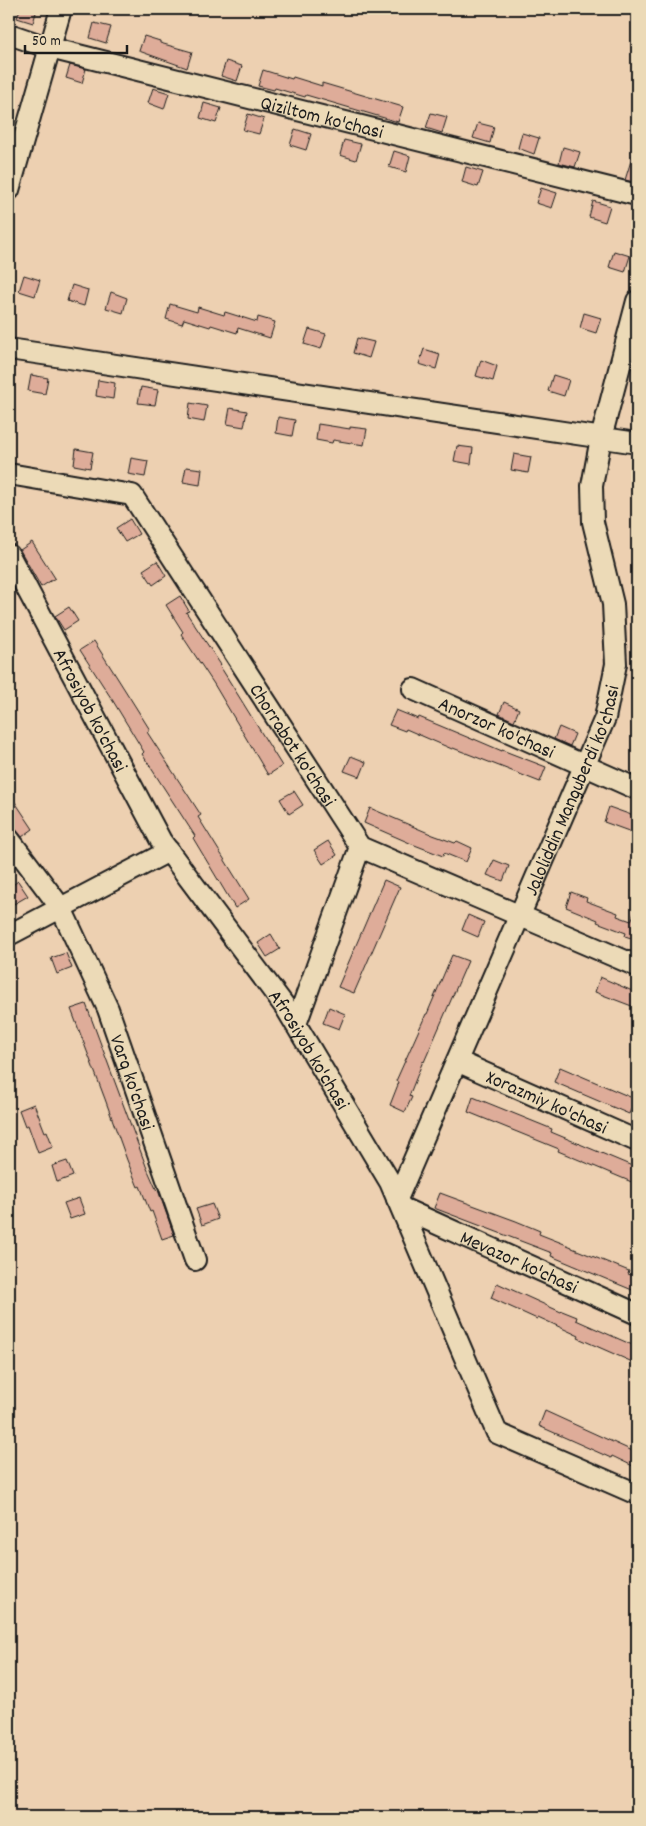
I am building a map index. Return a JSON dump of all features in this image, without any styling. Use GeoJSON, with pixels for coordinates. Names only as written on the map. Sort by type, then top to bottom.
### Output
{"type":"FeatureCollection","features":[{"type":"Feature","properties":{"kind":"street"},"geometry":{"type":"LineString","coordinates":[[9,190],[61,9]]}},
{"type":"Feature","properties":{"kind":"street","name":"Qiziltom ko'chasi"},"geometry":{"type":"LineString","coordinates":[[9,34],[50,48],[637,195]]}},
{"type":"Feature","properties":{"kind":"street","name":"Jaloliddin Manguberdi ko'chasi"},"geometry":{"type":"LineString","coordinates":[[399,1203],[457,1061],[605,718],[616,664],[613,604],[593,522],[592,486],[601,438],[637,301]]}},
{"type":"Feature","properties":{"kind":"street"},"geometry":{"type":"LineString","coordinates":[[9,349],[637,443]]}},
{"type":"Feature","properties":{"kind":"street","name":"Chorrabot ko'chasi"},"geometry":{"type":"LineString","coordinates":[[9,474],[132,495],[360,848]]}},
{"type":"Feature","properties":{"kind":"street","name":"Afrosiyob ko'chasi"},"geometry":{"type":"LineString","coordinates":[[9,555],[161,841],[286,1008],[390,1182],[497,1433],[637,1494]]}},
{"type":"Feature","properties":{"kind":"street","name":"Anorzor ko'chasi"},"geometry":{"type":"LineString","coordinates":[[413,689],[637,789]]}},
{"type":"Feature","properties":{"kind":"street","name":"Varq ko'chasi"},"geometry":{"type":"LineString","coordinates":[[9,839],[61,908],[108,1008],[195,1260]]}},
{"type":"Feature","properties":{"kind":"street"},"geometry":{"type":"LineString","coordinates":[[296,1024],[360,848],[637,966]]}},
{"type":"Feature","properties":{"kind":"street"},"geometry":{"type":"LineString","coordinates":[[9,935],[169,851]]}},
{"type":"Feature","properties":{"kind":"street","name":"Xorazmiy ko'chasi"},"geometry":{"type":"LineString","coordinates":[[457,1061],[637,1141]]}},
{"type":"Feature","properties":{"kind":"street","name":"Mevazor ko'chasi"},"geometry":{"type":"LineString","coordinates":[[399,1203],[637,1314]]}},
{"type":"Feature","properties":{"kind":"building"},"geometry":{"type":"Polygon","coordinates":[[[20,9],[37,9],[33,23],[17,18],[20,9]]]}},
{"type":"Feature","properties":{"kind":"building"},"geometry":{"type":"Polygon","coordinates":[[[94,23],[111,27],[106,43],[90,38],[94,23]]]}},
{"type":"Feature","properties":{"kind":"building"},"geometry":{"type":"Polygon","coordinates":[[[144,36],[160,41],[160,43],[192,52],[187,68],[139,51],[144,36]]]}},
{"type":"Feature","properties":{"kind":"building"},"geometry":{"type":"Polygon","coordinates":[[[226,61],[242,66],[237,81],[221,76],[226,61]]]}},
{"type":"Feature","properties":{"kind":"building"},"geometry":{"type":"Polygon","coordinates":[[[70,65],[86,69],[82,83],[66,78],[70,65]]]}},
{"type":"Feature","properties":{"kind":"building"},"geometry":{"type":"Polygon","coordinates":[[[263,70],[322,86],[322,83],[403,107],[398,122],[306,95],[305,97],[275,88],[274,90],[258,86],[263,70]]]}},
{"type":"Feature","properties":{"kind":"building"},"geometry":{"type":"Polygon","coordinates":[[[153,88],[169,93],[164,109],[148,103],[153,88]]]}},
{"type":"Feature","properties":{"kind":"building"},"geometry":{"type":"Polygon","coordinates":[[[204,103],[221,108],[216,123],[200,118],[204,103]]]}},
{"type":"Feature","properties":{"kind":"building"},"geometry":{"type":"Polygon","coordinates":[[[431,113],[447,117],[442,133],[426,128],[431,113]]]}},
{"type":"Feature","properties":{"kind":"building"},"geometry":{"type":"Polygon","coordinates":[[[248,114],[264,119],[259,134],[243,130],[248,114]]]}},
{"type":"Feature","properties":{"kind":"building"},"geometry":{"type":"Polygon","coordinates":[[[478,123],[494,127],[490,143],[473,138],[478,123]]]}},
{"type":"Feature","properties":{"kind":"building"},"geometry":{"type":"Polygon","coordinates":[[[295,129],[311,134],[306,150],[290,145],[295,129]]]}},
{"type":"Feature","properties":{"kind":"building"},"geometry":{"type":"Polygon","coordinates":[[[522,133],[539,138],[534,154],[518,148],[522,133]]]}},
{"type":"Feature","properties":{"kind":"building"},"geometry":{"type":"Polygon","coordinates":[[[344,140],[361,144],[356,160],[340,155],[344,140]]]}},
{"type":"Feature","properties":{"kind":"building"},"geometry":{"type":"Polygon","coordinates":[[[563,147],[580,152],[575,167],[559,163],[563,147]]]}},
{"type":"Feature","properties":{"kind":"building"},"geometry":{"type":"Polygon","coordinates":[[[635,148],[637,148],[637,183],[625,180],[635,148]]]}},
{"type":"Feature","properties":{"kind":"building"},"geometry":{"type":"Polygon","coordinates":[[[394,151],[410,156],[406,172],[389,167],[394,151]]]}},
{"type":"Feature","properties":{"kind":"building"},"geometry":{"type":"Polygon","coordinates":[[[466,167],[483,172],[478,187],[462,182],[466,167]]]}},
{"type":"Feature","properties":{"kind":"building"},"geometry":{"type":"Polygon","coordinates":[[[541,188],[557,193],[552,208],[536,203],[541,188]]]}},
{"type":"Feature","properties":{"kind":"building"},"geometry":{"type":"Polygon","coordinates":[[[593,201],[610,206],[605,222],[589,217],[593,201]]]}},
{"type":"Feature","properties":{"kind":"building"},"geometry":{"type":"Polygon","coordinates":[[[614,251],[630,256],[625,272],[609,267],[614,251]]]}},
{"type":"Feature","properties":{"kind":"building"},"geometry":{"type":"Polygon","coordinates":[[[24,275],[40,280],[35,296],[19,291],[24,275]]]}},
{"type":"Feature","properties":{"kind":"building"},"geometry":{"type":"Polygon","coordinates":[[[72,285],[88,290],[84,306],[67,301],[72,285]]]}},
{"type":"Feature","properties":{"kind":"building"},"geometry":{"type":"Polygon","coordinates":[[[111,292],[127,298],[123,313],[106,308],[111,292]]]}},
{"type":"Feature","properties":{"kind":"building"},"geometry":{"type":"Polygon","coordinates":[[[170,304],[197,312],[198,307],[224,315],[225,312],[257,322],[258,317],[275,322],[270,338],[238,328],[237,333],[184,319],[182,324],[166,319],[170,304]]]}},
{"type":"Feature","properties":{"kind":"building"},"geometry":{"type":"Polygon","coordinates":[[[584,313],[601,318],[596,333],[580,328],[584,313]]]}},
{"type":"Feature","properties":{"kind":"building"},"geometry":{"type":"Polygon","coordinates":[[[309,329],[326,334],[321,349],[304,344],[309,329]]]}},
{"type":"Feature","properties":{"kind":"building"},"geometry":{"type":"Polygon","coordinates":[[[357,338],[374,342],[369,358],[353,353],[357,338]]]}},
{"type":"Feature","properties":{"kind":"building"},"geometry":{"type":"Polygon","coordinates":[[[424,349],[440,354],[436,369],[419,364],[424,349]]]}},
{"type":"Feature","properties":{"kind":"building"},"geometry":{"type":"Polygon","coordinates":[[[481,360],[497,366],[493,381],[476,376],[481,360]]]}},
{"type":"Feature","properties":{"kind":"building"},"geometry":{"type":"Polygon","coordinates":[[[31,375],[48,378],[45,394],[28,391],[31,375]]]}},
{"type":"Feature","properties":{"kind":"building"},"geometry":{"type":"Polygon","coordinates":[[[553,375],[569,380],[564,396],[548,391],[553,375]]]}},
{"type":"Feature","properties":{"kind":"building"},"geometry":{"type":"Polygon","coordinates":[[[98,380],[115,383],[113,399],[96,396],[98,380]]]}},
{"type":"Feature","properties":{"kind":"building"},"geometry":{"type":"Polygon","coordinates":[[[141,387],[158,390],[155,405],[138,403],[141,387]]]}},
{"type":"Feature","properties":{"kind":"building"},"geometry":{"type":"Polygon","coordinates":[[[190,403],[207,406],[204,422],[188,419],[190,403]]]}},
{"type":"Feature","properties":{"kind":"building"},"geometry":{"type":"Polygon","coordinates":[[[230,408],[247,411],[244,427],[227,424],[230,408]]]}},
{"type":"Feature","properties":{"kind":"building"},"geometry":{"type":"Polygon","coordinates":[[[278,417],[295,420],[292,436],[276,433],[278,417]]]}},
{"type":"Feature","properties":{"kind":"building"},"geometry":{"type":"Polygon","coordinates":[[[318,424],[350,429],[350,427],[367,429],[364,445],[333,440],[332,443],[316,440],[318,424]]]}},
{"type":"Feature","properties":{"kind":"building"},"geometry":{"type":"Polygon","coordinates":[[[457,446],[473,448],[471,464],[454,461],[457,446]]]}},
{"type":"Feature","properties":{"kind":"building"},"geometry":{"type":"Polygon","coordinates":[[[76,449],[93,452],[90,468],[74,465],[76,449]]]}},
{"type":"Feature","properties":{"kind":"building"},"geometry":{"type":"Polygon","coordinates":[[[514,454],[531,457],[528,473],[511,470],[514,454]]]}},
{"type":"Feature","properties":{"kind":"building"},"geometry":{"type":"Polygon","coordinates":[[[131,458],[148,461],[145,477],[128,474],[131,458]]]}},
{"type":"Feature","properties":{"kind":"building"},"geometry":{"type":"Polygon","coordinates":[[[186,467],[202,469],[200,485],[183,482],[186,467]]]}},
{"type":"Feature","properties":{"kind":"building"},"geometry":{"type":"Polygon","coordinates":[[[130,519],[139,534],[125,542],[116,528],[130,519]]]}},
{"type":"Feature","properties":{"kind":"building"},"geometry":{"type":"Polygon","coordinates":[[[32,542],[55,578],[41,587],[20,550],[32,542]]]}},
{"type":"Feature","properties":{"kind":"building"},"geometry":{"type":"Polygon","coordinates":[[[157,561],[166,576],[153,585],[143,570],[157,561]]]}},
{"type":"Feature","properties":{"kind":"building"},"geometry":{"type":"Polygon","coordinates":[[[180,596],[189,611],[186,612],[221,665],[282,766],[268,775],[214,684],[181,634],[183,632],[166,605],[180,596]]]}},
{"type":"Feature","properties":{"kind":"building"},"geometry":{"type":"Polygon","coordinates":[[[69,607],[78,621],[64,630],[55,616],[69,607]]]}},
{"type":"Feature","properties":{"kind":"building"},"geometry":{"type":"Polygon","coordinates":[[[94,641],[150,730],[147,732],[201,815],[198,817],[249,899],[235,908],[193,838],[195,836],[142,754],[144,752],[80,650],[94,641]]]}},
{"type":"Feature","properties":{"kind":"building"},"geometry":{"type":"Polygon","coordinates":[[[504,702],[519,709],[514,721],[499,714],[504,702]]]}},
{"type":"Feature","properties":{"kind":"building"},"geometry":{"type":"Polygon","coordinates":[[[396,710],[418,719],[419,717],[546,767],[540,782],[452,749],[406,729],[405,731],[389,725],[396,710]]]}},
{"type":"Feature","properties":{"kind":"building"},"geometry":{"type":"Polygon","coordinates":[[[559,727],[575,734],[570,746],[554,739],[559,727]]]}},
{"type":"Feature","properties":{"kind":"building"},"geometry":{"type":"Polygon","coordinates":[[[351,756],[366,762],[360,777],[344,771],[351,756]]]}},
{"type":"Feature","properties":{"kind":"building"},"geometry":{"type":"Polygon","coordinates":[[[294,791],[303,805],[289,814],[280,799],[294,791]]]}},
{"type":"Feature","properties":{"kind":"building"},"geometry":{"type":"Polygon","coordinates":[[[9,793],[33,829],[22,837],[9,822],[9,793]]]}},
{"type":"Feature","properties":{"kind":"building"},"geometry":{"type":"Polygon","coordinates":[[[609,807],[637,817],[637,834],[604,822],[609,807]]]}},
{"type":"Feature","properties":{"kind":"building"},"geometry":{"type":"Polygon","coordinates":[[[370,808],[433,835],[455,843],[457,841],[472,848],[466,862],[444,853],[443,856],[364,823],[370,808]]]}},
{"type":"Feature","properties":{"kind":"building"},"geometry":{"type":"Polygon","coordinates":[[[328,841],[337,855],[323,864],[314,850],[328,841]]]}},
{"type":"Feature","properties":{"kind":"building"},"geometry":{"type":"Polygon","coordinates":[[[494,860],[509,866],[503,881],[487,875],[494,860]]]}},
{"type":"Feature","properties":{"kind":"building"},"geometry":{"type":"Polygon","coordinates":[[[384,880],[400,887],[354,993],[338,987],[384,880]]]}},
{"type":"Feature","properties":{"kind":"building"},"geometry":{"type":"Polygon","coordinates":[[[18,881],[28,896],[14,904],[9,896],[9,888],[18,881]]]}},
{"type":"Feature","properties":{"kind":"building"},"geometry":{"type":"Polygon","coordinates":[[[571,892],[587,898],[586,901],[618,913],[617,916],[631,921],[637,907],[637,940],[625,936],[626,933],[566,907],[571,892]]]}},
{"type":"Feature","properties":{"kind":"building"},"geometry":{"type":"Polygon","coordinates":[[[468,915],[484,922],[478,937],[462,930],[468,915]]]}},
{"type":"Feature","properties":{"kind":"building"},"geometry":{"type":"Polygon","coordinates":[[[271,934],[280,949],[267,957],[258,943],[271,934]]]}},
{"type":"Feature","properties":{"kind":"building"},"geometry":{"type":"Polygon","coordinates":[[[66,953],[72,968],[57,974],[51,958],[66,953]]]}},
{"type":"Feature","properties":{"kind":"building"},"geometry":{"type":"Polygon","coordinates":[[[452,955],[468,961],[423,1061],[409,1096],[412,1097],[405,1112],[390,1105],[399,1082],[396,1081],[452,955]]]}},
{"type":"Feature","properties":{"kind":"building"},"geometry":{"type":"Polygon","coordinates":[[[600,977],[637,993],[637,1008],[595,992],[600,977]]]}},
{"type":"Feature","properties":{"kind":"building"},"geometry":{"type":"Polygon","coordinates":[[[86,1004],[146,1166],[158,1190],[174,1235],[162,1239],[152,1211],[150,1212],[127,1160],[71,1009],[86,1004]]]}},
{"type":"Feature","properties":{"kind":"building"},"geometry":{"type":"Polygon","coordinates":[[[329,1007],[345,1014],[339,1029],[323,1023],[329,1007]]]}},
{"type":"Feature","properties":{"kind":"building"},"geometry":{"type":"Polygon","coordinates":[[[560,1067],[635,1099],[629,1114],[554,1082],[560,1067]]]}},
{"type":"Feature","properties":{"kind":"building"},"geometry":{"type":"Polygon","coordinates":[[[473,1097],[552,1129],[551,1132],[637,1168],[634,1183],[558,1151],[559,1149],[468,1112],[473,1097]]]}},
{"type":"Feature","properties":{"kind":"building"},"geometry":{"type":"Polygon","coordinates":[[[34,1104],[53,1147],[38,1153],[28,1125],[25,1126],[19,1110],[34,1104]]]}},
{"type":"Feature","properties":{"kind":"building"},"geometry":{"type":"Polygon","coordinates":[[[67,1161],[73,1176],[57,1182],[52,1166],[67,1161]]]}},
{"type":"Feature","properties":{"kind":"building"},"geometry":{"type":"Polygon","coordinates":[[[440,1193],[516,1221],[540,1231],[539,1234],[629,1271],[628,1274],[637,1277],[637,1292],[551,1256],[552,1253],[434,1208],[440,1193]]]}},
{"type":"Feature","properties":{"kind":"building"},"geometry":{"type":"Polygon","coordinates":[[[79,1198],[85,1214],[70,1219],[64,1203],[79,1198]]]}},
{"type":"Feature","properties":{"kind":"building"},"geometry":{"type":"Polygon","coordinates":[[[212,1204],[218,1219],[202,1225],[196,1209],[212,1204]]]}},
{"type":"Feature","properties":{"kind":"building"},"geometry":{"type":"Polygon","coordinates":[[[497,1283],[561,1312],[577,1317],[576,1320],[637,1347],[637,1364],[578,1338],[579,1336],[538,1317],[537,1319],[491,1298],[497,1283]]]}},
{"type":"Feature","properties":{"kind":"building"},"geometry":{"type":"Polygon","coordinates":[[[545,1411],[637,1453],[637,1468],[539,1426],[545,1411]]]}}]}
